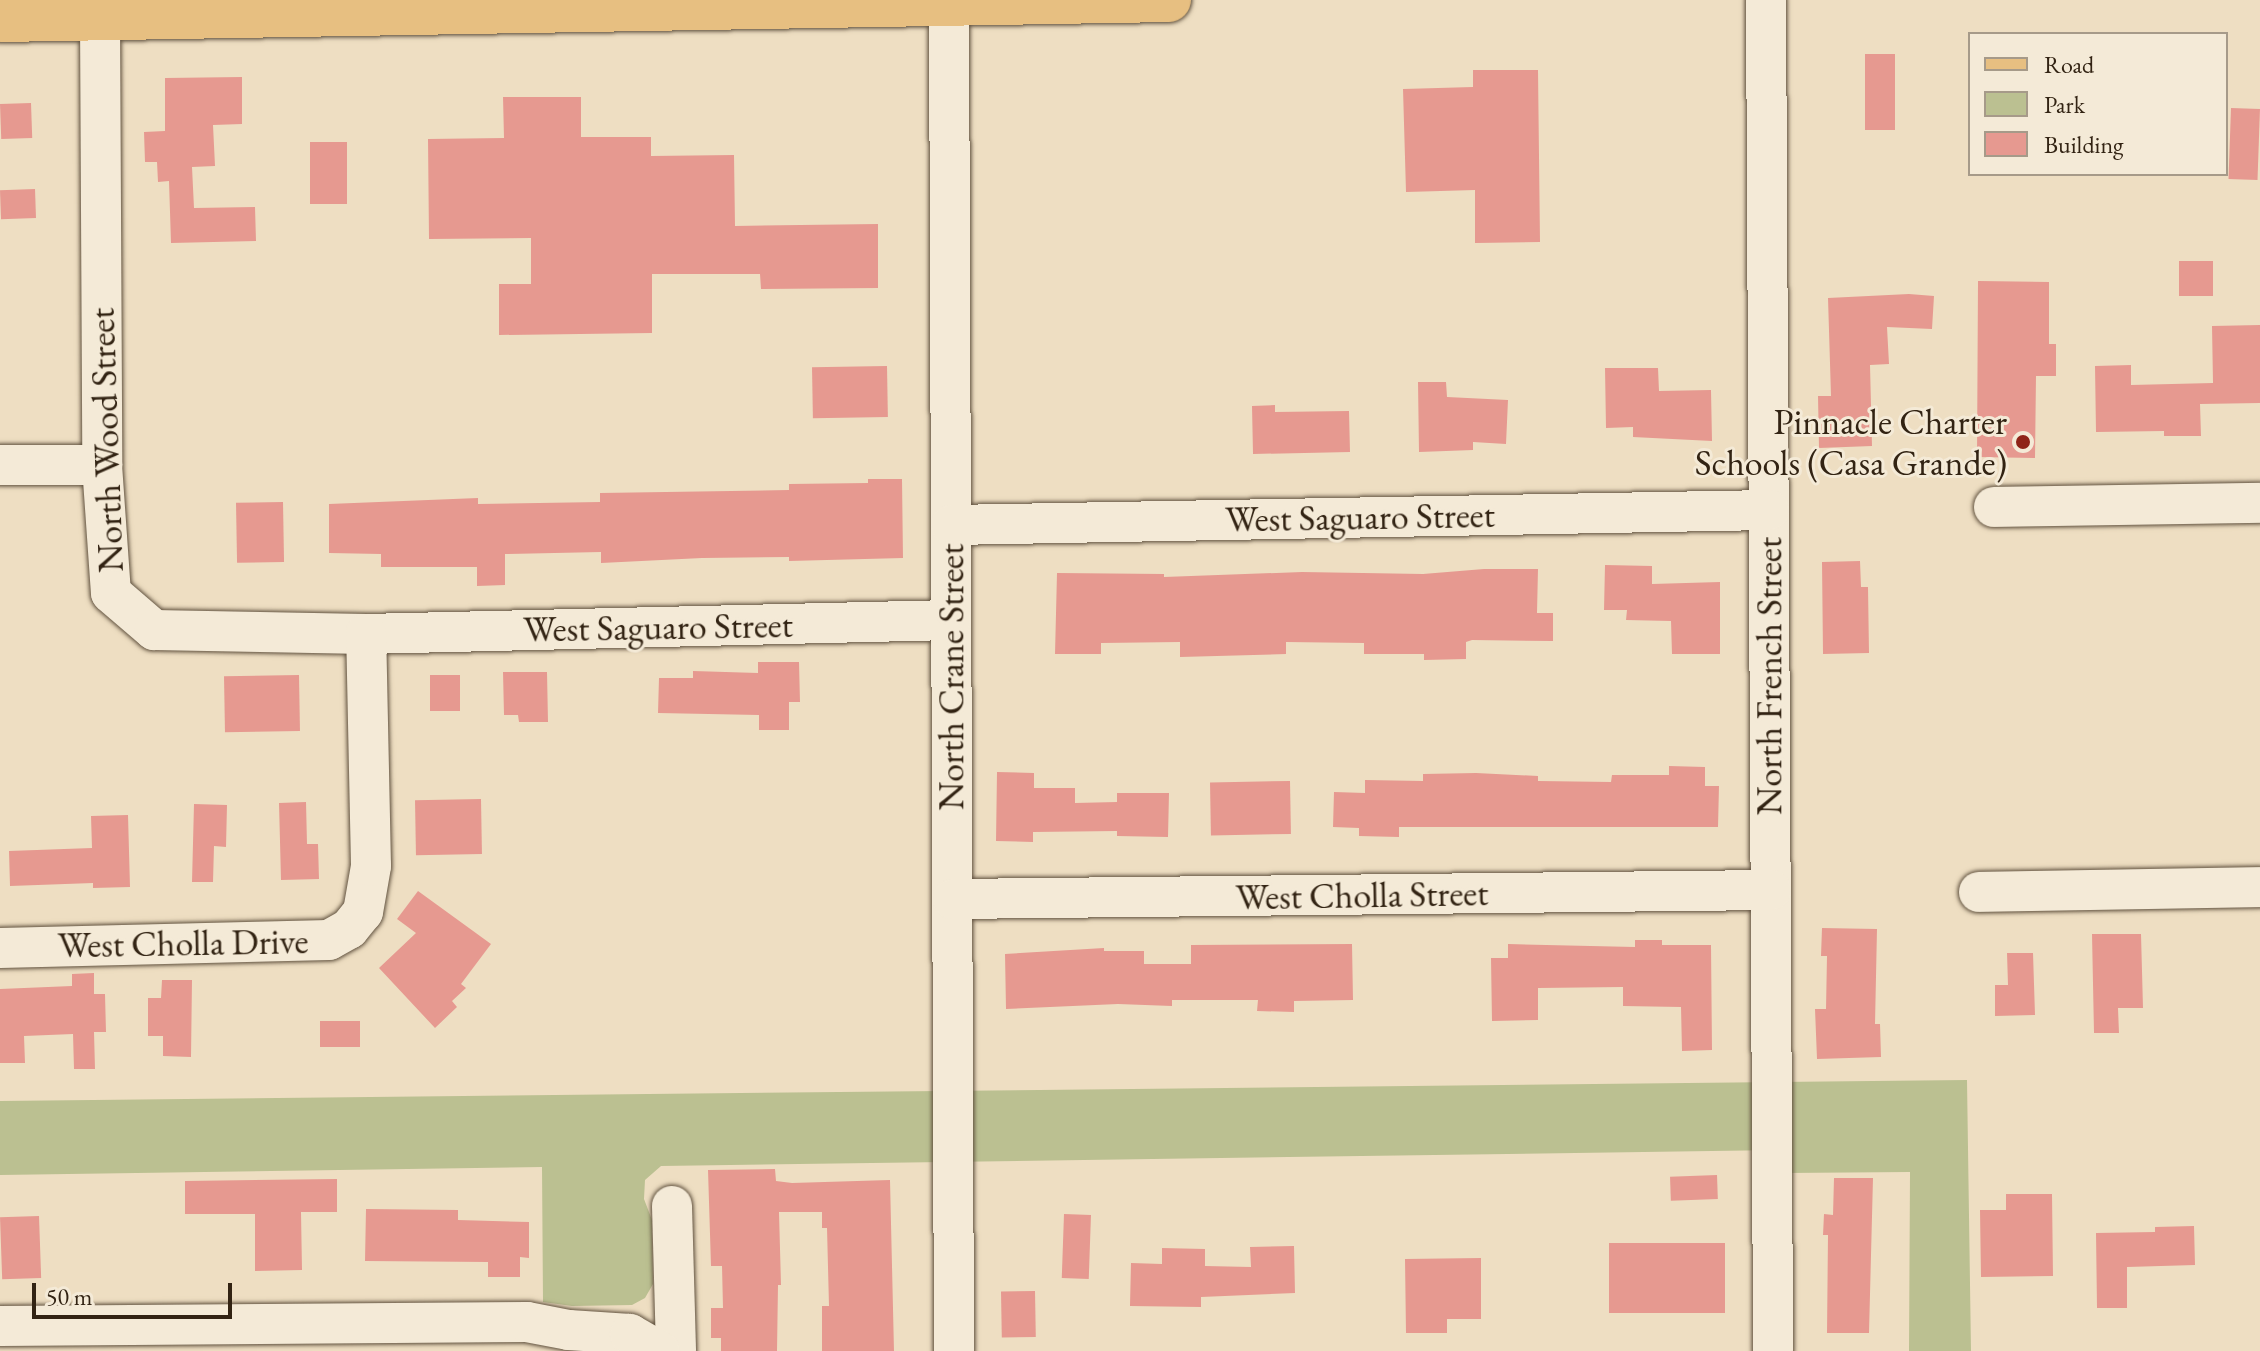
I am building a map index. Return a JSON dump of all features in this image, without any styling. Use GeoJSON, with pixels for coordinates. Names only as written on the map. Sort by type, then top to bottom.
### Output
{"type":"FeatureCollection","features":[{"type":"Feature","properties":{"kind":"main road"},"geometry":{"type":"LineString","coordinates":[[0,20],[384,7],[1169,0]]}},
{"type":"Feature","properties":{"kind":"street","name":"North French Street"},"geometry":{"type":"LineString","coordinates":[[1766,0],[1773,1351]]}},
{"type":"Feature","properties":{"kind":"street","name":"North Crane Street"},"geometry":{"type":"LineString","coordinates":[[949,2],[954,1351]]}},
{"type":"Feature","properties":{"kind":"street","name":"North Wood Street"},"geometry":{"type":"LineString","coordinates":[[100,19],[102,465],[111,593],[154,630],[366,634]]}},
{"type":"Feature","properties":{"kind":"street"},"geometry":{"type":"LineString","coordinates":[[0,465],[102,465]]}},
{"type":"Feature","properties":{"kind":"street"},"geometry":{"type":"LineString","coordinates":[[1994,507],[2260,503]]}},
{"type":"Feature","properties":{"kind":"street","name":"West Saguaro Street"},"geometry":{"type":"LineString","coordinates":[[951,525],[1769,510]]}},
{"type":"Feature","properties":{"kind":"street","name":"West Saguaro Street"},"geometry":{"type":"LineString","coordinates":[[366,634],[951,620]]}},
{"type":"Feature","properties":{"kind":"street","name":"West Cholla Drive"},"geometry":{"type":"LineString","coordinates":[[0,948],[329,940],[349,929],[363,912],[371,866],[366,634]]}},
{"type":"Feature","properties":{"kind":"street"},"geometry":{"type":"LineString","coordinates":[[1979,892],[2260,887]]}},
{"type":"Feature","properties":{"kind":"street","name":"West Cholla Street"},"geometry":{"type":"LineString","coordinates":[[953,899],[1771,890]]}},
{"type":"Feature","properties":{"kind":"street"},"geometry":{"type":"LineString","coordinates":[[672,1206],[676,1351]]}},
{"type":"Feature","properties":{"kind":"street"},"geometry":{"type":"LineString","coordinates":[[0,1326],[527,1322],[569,1330],[630,1334],[659,1351]]}},
{"type":"Feature","properties":{"kind":"green space"},"geometry":{"type":"Polygon","coordinates":[[[1967,1080],[1971,1351],[1909,1351],[1910,1172],[1786,1173],[1785,1150],[661,1166],[645,1180],[644,1199],[652,1220],[653,1284],[645,1298],[632,1305],[572,1306],[543,1302],[542,1167],[0,1175],[0,1101],[1967,1080]]]}},
{"type":"Feature","properties":{"kind":"building"},"geometry":{"type":"Polygon","coordinates":[[[1865,54],[1895,54],[1895,130],[1865,130],[1865,54]]]}},
{"type":"Feature","properties":{"kind":"building"},"geometry":{"type":"Polygon","coordinates":[[[1473,70],[1538,70],[1540,242],[1475,243],[1475,190],[1406,192],[1403,89],[1473,87],[1473,70]]]}},
{"type":"Feature","properties":{"kind":"building"},"geometry":{"type":"Polygon","coordinates":[[[242,77],[242,124],[213,125],[215,166],[192,167],[194,208],[255,207],[256,241],[171,243],[169,181],[158,182],[157,162],[145,162],[144,132],[165,131],[165,78],[242,77]]]}},
{"type":"Feature","properties":{"kind":"building"},"geometry":{"type":"Polygon","coordinates":[[[503,97],[581,97],[581,137],[651,137],[651,156],[734,155],[735,226],[878,224],[878,288],[761,289],[760,274],[652,274],[652,333],[499,335],[499,284],[531,284],[531,238],[429,239],[428,139],[504,138],[503,97]]]}},
{"type":"Feature","properties":{"kind":"building"},"geometry":{"type":"Polygon","coordinates":[[[31,103],[32,138],[1,139],[0,104],[31,103]]]}},
{"type":"Feature","properties":{"kind":"building"},"geometry":{"type":"Polygon","coordinates":[[[2231,108],[2260,109],[2258,180],[2229,179],[2231,108]]]}},
{"type":"Feature","properties":{"kind":"building"},"geometry":{"type":"Polygon","coordinates":[[[310,142],[347,142],[347,204],[310,204],[310,142]]]}},
{"type":"Feature","properties":{"kind":"building"},"geometry":{"type":"Polygon","coordinates":[[[35,189],[36,218],[1,219],[0,190],[35,189]]]}},
{"type":"Feature","properties":{"kind":"building"},"geometry":{"type":"Polygon","coordinates":[[[2179,261],[2213,261],[2213,296],[2179,296],[2179,261]]]}},
{"type":"Feature","properties":{"kind":"building"},"geometry":{"type":"Polygon","coordinates":[[[1978,281],[2049,282],[2049,344],[2056,344],[2056,376],[2036,376],[2035,458],[1977,457],[1978,281]]]}},
{"type":"Feature","properties":{"kind":"building"},"geometry":{"type":"Polygon","coordinates":[[[1909,294],[1934,296],[1932,329],[1887,327],[1889,364],[1870,365],[1872,446],[1819,448],[1818,396],[1831,396],[1828,298],[1909,294]]]}},
{"type":"Feature","properties":{"kind":"building"},"geometry":{"type":"Polygon","coordinates":[[[2260,325],[2260,403],[2200,404],[2201,436],[2164,436],[2164,431],[2096,432],[2095,366],[2131,365],[2131,385],[2213,383],[2212,326],[2260,325]]]}},
{"type":"Feature","properties":{"kind":"building"},"geometry":{"type":"Polygon","coordinates":[[[887,366],[888,417],[813,418],[812,367],[887,366]]]}},
{"type":"Feature","properties":{"kind":"building"},"geometry":{"type":"Polygon","coordinates":[[[1605,368],[1658,368],[1659,391],[1711,390],[1712,441],[1633,437],[1633,427],[1606,428],[1605,368]]]}},
{"type":"Feature","properties":{"kind":"building"},"geometry":{"type":"Polygon","coordinates":[[[1418,382],[1446,382],[1447,397],[1508,400],[1506,444],[1473,442],[1473,450],[1419,452],[1418,382]]]}},
{"type":"Feature","properties":{"kind":"building"},"geometry":{"type":"Polygon","coordinates":[[[1275,405],[1275,412],[1349,411],[1350,452],[1253,454],[1252,406],[1275,405]]]}},
{"type":"Feature","properties":{"kind":"building"},"geometry":{"type":"Polygon","coordinates":[[[868,479],[902,479],[903,558],[789,561],[789,557],[702,558],[601,563],[601,552],[505,554],[505,585],[477,586],[477,567],[381,567],[381,554],[329,553],[329,504],[478,498],[478,504],[600,502],[600,493],[789,490],[789,484],[868,483],[868,479]]]}},
{"type":"Feature","properties":{"kind":"building"},"geometry":{"type":"Polygon","coordinates":[[[283,502],[284,562],[237,563],[236,503],[283,502]]]}},
{"type":"Feature","properties":{"kind":"building"},"geometry":{"type":"Polygon","coordinates":[[[1860,561],[1861,587],[1868,587],[1869,653],[1823,654],[1822,562],[1860,561]]]}},
{"type":"Feature","properties":{"kind":"building"},"geometry":{"type":"Polygon","coordinates":[[[1605,565],[1652,566],[1652,584],[1720,582],[1720,654],[1672,654],[1671,621],[1626,620],[1627,610],[1604,610],[1605,565]]]}},
{"type":"Feature","properties":{"kind":"building"},"geometry":{"type":"Polygon","coordinates":[[[1538,569],[1537,613],[1553,613],[1553,641],[1472,640],[1466,642],[1466,659],[1424,660],[1424,654],[1364,654],[1364,643],[1286,642],[1286,654],[1180,657],[1180,642],[1101,643],[1101,654],[1055,654],[1057,573],[1164,574],[1164,577],[1302,572],[1423,574],[1538,569]]]}},
{"type":"Feature","properties":{"kind":"building"},"geometry":{"type":"Polygon","coordinates":[[[758,662],[799,662],[800,702],[789,702],[789,730],[759,730],[759,715],[658,713],[659,678],[693,678],[693,671],[758,673],[758,662]]]}},
{"type":"Feature","properties":{"kind":"building"},"geometry":{"type":"Polygon","coordinates":[[[503,672],[547,672],[548,722],[519,722],[518,715],[504,715],[503,672]]]}},
{"type":"Feature","properties":{"kind":"building"},"geometry":{"type":"Polygon","coordinates":[[[299,675],[300,731],[225,732],[224,676],[299,675]]]}},
{"type":"Feature","properties":{"kind":"building"},"geometry":{"type":"Polygon","coordinates":[[[430,675],[460,675],[460,711],[430,711],[430,675]]]}},
{"type":"Feature","properties":{"kind":"building"},"geometry":{"type":"Polygon","coordinates":[[[1669,766],[1705,767],[1705,786],[1719,786],[1718,827],[1399,827],[1399,837],[1359,836],[1359,828],[1333,827],[1334,792],[1365,793],[1365,780],[1423,781],[1423,774],[1476,773],[1538,776],[1538,781],[1611,782],[1612,775],[1669,775],[1669,766]]]}},
{"type":"Feature","properties":{"kind":"building"},"geometry":{"type":"Polygon","coordinates":[[[997,772],[1034,773],[1034,788],[1075,788],[1075,803],[1117,802],[1117,793],[1169,793],[1168,837],[1117,836],[1117,831],[1033,832],[1033,842],[996,841],[997,772]]]}},
{"type":"Feature","properties":{"kind":"building"},"geometry":{"type":"Polygon","coordinates":[[[1290,781],[1291,834],[1211,835],[1210,782],[1290,781]]]}},
{"type":"Feature","properties":{"kind":"building"},"geometry":{"type":"Polygon","coordinates":[[[481,799],[482,854],[416,855],[415,800],[481,799]]]}},
{"type":"Feature","properties":{"kind":"building"},"geometry":{"type":"Polygon","coordinates":[[[306,802],[307,844],[318,844],[319,879],[281,880],[279,803],[306,802]]]}},
{"type":"Feature","properties":{"kind":"building"},"geometry":{"type":"Polygon","coordinates":[[[194,804],[227,805],[226,847],[214,846],[213,882],[192,882],[194,804]]]}},
{"type":"Feature","properties":{"kind":"building"},"geometry":{"type":"Polygon","coordinates":[[[128,815],[130,887],[93,888],[93,883],[10,886],[9,851],[92,848],[91,816],[128,815]]]}},
{"type":"Feature","properties":{"kind":"building"},"geometry":{"type":"Polygon","coordinates":[[[418,891],[491,944],[461,984],[466,988],[452,1001],[457,1007],[435,1028],[379,968],[416,933],[397,919],[418,891]]]}},
{"type":"Feature","properties":{"kind":"building"},"geometry":{"type":"Polygon","coordinates":[[[1822,928],[1877,929],[1875,1024],[1880,1024],[1881,1057],[1817,1059],[1815,1009],[1826,1009],[1827,956],[1821,956],[1822,928]]]}},
{"type":"Feature","properties":{"kind":"building"},"geometry":{"type":"Polygon","coordinates":[[[2092,934],[2141,934],[2143,1008],[2118,1008],[2119,1033],[2094,1033],[2092,934]]]}},
{"type":"Feature","properties":{"kind":"building"},"geometry":{"type":"Polygon","coordinates":[[[1635,940],[1662,940],[1662,945],[1711,945],[1712,1050],[1682,1051],[1681,1007],[1623,1006],[1623,987],[1538,988],[1538,1020],[1492,1021],[1491,958],[1508,958],[1508,944],[1635,947],[1635,940]]]}},
{"type":"Feature","properties":{"kind":"building"},"geometry":{"type":"Polygon","coordinates":[[[1352,944],[1353,1000],[1294,1001],[1294,1012],[1257,1011],[1258,1000],[1172,1000],[1172,1006],[1118,1004],[1006,1009],[1005,954],[1104,948],[1104,951],[1144,951],[1144,964],[1191,964],[1191,945],[1352,944]]]}},
{"type":"Feature","properties":{"kind":"building"},"geometry":{"type":"Polygon","coordinates":[[[2007,953],[2033,953],[2035,1015],[1995,1016],[1995,985],[2008,985],[2007,953]]]}},
{"type":"Feature","properties":{"kind":"building"},"geometry":{"type":"Polygon","coordinates":[[[94,973],[94,994],[105,994],[106,1032],[94,1032],[95,1069],[74,1069],[73,1034],[24,1036],[25,1063],[0,1063],[0,989],[72,986],[72,974],[94,973]]]}},
{"type":"Feature","properties":{"kind":"building"},"geometry":{"type":"Polygon","coordinates":[[[162,980],[192,980],[191,1057],[163,1056],[163,1036],[148,1036],[148,998],[161,998],[162,980]]]}},
{"type":"Feature","properties":{"kind":"building"},"geometry":{"type":"Polygon","coordinates":[[[320,1021],[360,1021],[360,1047],[320,1047],[320,1021]]]}},
{"type":"Feature","properties":{"kind":"building"},"geometry":{"type":"Polygon","coordinates":[[[775,1169],[776,1181],[792,1183],[890,1180],[894,1351],[822,1351],[822,1306],[829,1306],[827,1228],[822,1228],[822,1212],[779,1212],[781,1285],[778,1285],[777,1351],[721,1351],[721,1338],[711,1338],[711,1308],[723,1308],[722,1266],[711,1266],[708,1170],[775,1169]]]}},
{"type":"Feature","properties":{"kind":"building"},"geometry":{"type":"Polygon","coordinates":[[[1717,1175],[1718,1199],[1671,1201],[1670,1177],[1717,1175]]]}},
{"type":"Feature","properties":{"kind":"building"},"geometry":{"type":"Polygon","coordinates":[[[1834,1178],[1873,1178],[1869,1333],[1827,1333],[1828,1235],[1823,1235],[1824,1214],[1833,1215],[1834,1178]]]}},
{"type":"Feature","properties":{"kind":"building"},"geometry":{"type":"Polygon","coordinates":[[[337,1179],[337,1212],[301,1212],[302,1270],[255,1271],[255,1214],[185,1214],[185,1181],[337,1179]]]}},
{"type":"Feature","properties":{"kind":"building"},"geometry":{"type":"Polygon","coordinates":[[[2006,1194],[2052,1194],[2053,1276],[1981,1277],[1980,1210],[2006,1210],[2006,1194]]]}},
{"type":"Feature","properties":{"kind":"building"},"geometry":{"type":"Polygon","coordinates":[[[366,1209],[458,1210],[458,1220],[529,1222],[529,1258],[520,1257],[520,1277],[488,1277],[488,1262],[365,1261],[366,1209]]]}},
{"type":"Feature","properties":{"kind":"building"},"geometry":{"type":"Polygon","coordinates":[[[1064,1214],[1091,1215],[1089,1279],[1062,1278],[1064,1214]]]}},
{"type":"Feature","properties":{"kind":"building"},"geometry":{"type":"Polygon","coordinates":[[[39,1216],[41,1278],[2,1279],[0,1217],[39,1216]]]}},
{"type":"Feature","properties":{"kind":"building"},"geometry":{"type":"Polygon","coordinates":[[[2194,1226],[2195,1265],[2127,1267],[2127,1308],[2097,1308],[2096,1233],[2155,1232],[2155,1227],[2194,1226]]]}},
{"type":"Feature","properties":{"kind":"building"},"geometry":{"type":"Polygon","coordinates":[[[1609,1243],[1725,1243],[1725,1313],[1609,1313],[1609,1243]]]}},
{"type":"Feature","properties":{"kind":"building"},"geometry":{"type":"Polygon","coordinates":[[[1294,1246],[1295,1293],[1201,1297],[1201,1307],[1130,1306],[1131,1263],[1162,1264],[1162,1248],[1205,1249],[1205,1266],[1251,1267],[1250,1247],[1294,1246]]]}},
{"type":"Feature","properties":{"kind":"building"},"geometry":{"type":"Polygon","coordinates":[[[1481,1258],[1481,1319],[1447,1319],[1447,1333],[1406,1333],[1405,1259],[1481,1258]]]}},
{"type":"Feature","properties":{"kind":"building"},"geometry":{"type":"Polygon","coordinates":[[[1035,1291],[1036,1337],[1002,1338],[1001,1292],[1035,1291]]]}},
{"type":"Feature","properties":{"kind":"place","name":"Pinnacle Charter Schools (Casa Grande)"},"geometry":{"type":"Point","coordinates":[2023,442]}}]}
